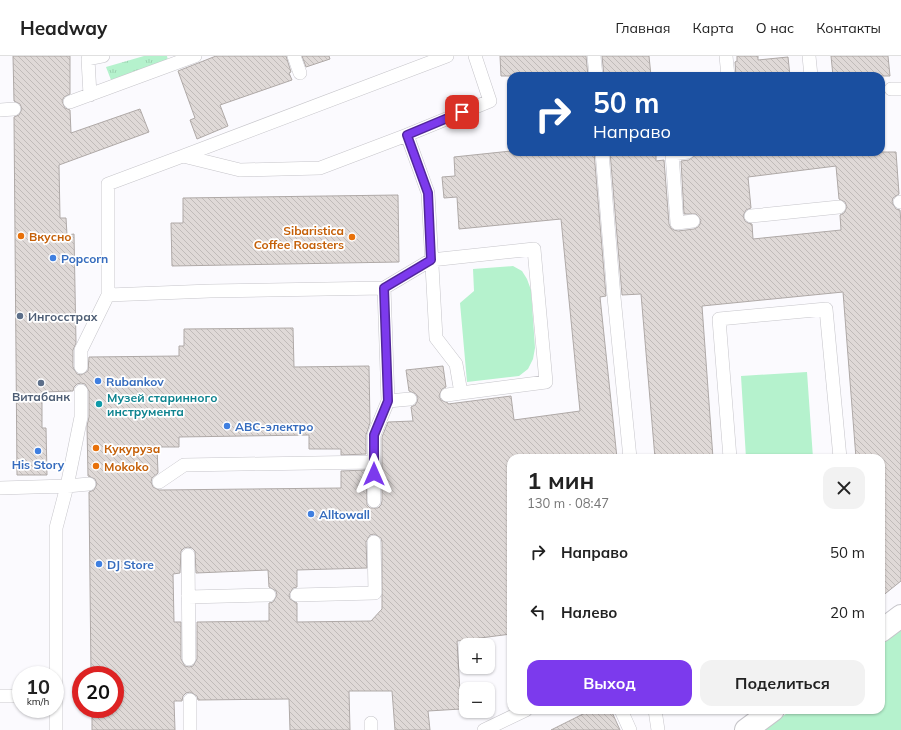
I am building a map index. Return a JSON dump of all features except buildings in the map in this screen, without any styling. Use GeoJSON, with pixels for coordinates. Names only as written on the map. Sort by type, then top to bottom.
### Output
{"type":"FeatureCollection","features":[{"type":"Feature","properties":{"kind":"street"},"geometry":{"type":"LineString","coordinates":[[885,628],[901,616]]}},
{"type":"Feature","properties":{"kind":"street"},"geometry":{"type":"LineString","coordinates":[[746,730],[768,714]]}},
{"type":"Feature","properties":{"kind":"lane"},"geometry":{"type":"LineString","coordinates":[[90,95],[88,59],[103,56]]}},
{"type":"Feature","properties":{"kind":"lane"},"geometry":{"type":"LineString","coordinates":[[70,102],[179,59],[195,56]]}},
{"type":"Feature","properties":{"kind":"lane"},"geometry":{"type":"LineString","coordinates":[[294,56],[300,73]]}},
{"type":"Feature","properties":{"kind":"lane"},"geometry":{"type":"LineString","coordinates":[[81,367],[81,350],[108,295],[108,184],[448,56]]}},
{"type":"Feature","properties":{"kind":"lane"},"geometry":{"type":"LineString","coordinates":[[182,156],[240,170],[320,168],[490,101],[475,56]]}},
{"type":"Feature","properties":{"kind":"lane"},"geometry":{"type":"LineString","coordinates":[[594,56],[596,72]]}},
{"type":"Feature","properties":{"kind":"lane"},"geometry":{"type":"LineString","coordinates":[[726,56],[728,72]]}},
{"type":"Feature","properties":{"kind":"lane"},"geometry":{"type":"LineString","coordinates":[[809,56],[810,72]]}},
{"type":"Feature","properties":{"kind":"lane"},"geometry":{"type":"LineString","coordinates":[[0,110],[14,109]]}},
{"type":"Feature","properties":{"kind":"lane"},"geometry":{"type":"LineString","coordinates":[[407,135],[428,193],[436,338],[456,364],[461,393]]}},
{"type":"Feature","properties":{"kind":"lane"},"geometry":{"type":"LineString","coordinates":[[602,156],[630,454]]}},
{"type":"Feature","properties":{"kind":"lane"},"geometry":{"type":"LineString","coordinates":[[672,156],[677,223],[693,222]]}},
{"type":"Feature","properties":{"kind":"lane"},"geometry":{"type":"LineString","coordinates":[[751,216],[839,207]]}},
{"type":"Feature","properties":{"kind":"lane"},"geometry":{"type":"LineString","coordinates":[[108,295],[210,291],[384,288],[431,260],[534,249],[546,382],[447,395]]}},
{"type":"Feature","properties":{"kind":"lane"},"geometry":{"type":"LineString","coordinates":[[374,502],[374,435],[388,401],[384,288]]}},
{"type":"Feature","properties":{"kind":"lane"},"geometry":{"type":"LineString","coordinates":[[730,454],[719,320],[826,309],[840,454]]}},
{"type":"Feature","properties":{"kind":"lane"},"geometry":{"type":"LineString","coordinates":[[55,666],[56,528],[67,486],[81,416],[81,391]]}},
{"type":"Feature","properties":{"kind":"lane"},"geometry":{"type":"LineString","coordinates":[[388,401],[410,399]]}},
{"type":"Feature","properties":{"kind":"lane"},"geometry":{"type":"LineString","coordinates":[[159,482],[184,465],[374,462]]}},
{"type":"Feature","properties":{"kind":"lane"},"geometry":{"type":"LineString","coordinates":[[0,488],[89,484]]}},
{"type":"Feature","properties":{"kind":"lane"},"geometry":{"type":"LineString","coordinates":[[297,595],[374,593],[374,542]]}},
{"type":"Feature","properties":{"kind":"lane"},"geometry":{"type":"LineString","coordinates":[[188,555],[189,659]]}},
{"type":"Feature","properties":{"kind":"lane"},"geometry":{"type":"LineString","coordinates":[[188,597],[269,595]]}},
{"type":"Feature","properties":{"kind":"lane"},"geometry":{"type":"LineString","coordinates":[[0,696],[12,696]]}},
{"type":"Feature","properties":{"kind":"lane"},"geometry":{"type":"LineString","coordinates":[[190,700],[190,730]]}},
{"type":"Feature","properties":{"kind":"lane"},"geometry":{"type":"LineString","coordinates":[[484,730],[518,714]]}},
{"type":"Feature","properties":{"kind":"lane"},"geometry":{"type":"LineString","coordinates":[[623,714],[630,730]]}},
{"type":"Feature","properties":{"kind":"lane"},"geometry":{"type":"LineString","coordinates":[[656,714],[658,730]]}},
{"type":"Feature","properties":{"kind":"lane"},"geometry":{"type":"LineString","coordinates":[[56,718],[56,730]]}},
{"type":"Feature","properties":{"kind":"green space"},"geometry":{"type":"Polygon","coordinates":[[[144,56],[167,56],[168,61],[111,80],[106,67],[144,56]]]}},
{"type":"Feature","properties":{"kind":"green space"},"geometry":{"type":"Polygon","coordinates":[[[513,266],[522,271],[531,290],[535,348],[533,359],[528,369],[519,376],[467,382],[460,303],[474,291],[473,269],[513,266]]]}},
{"type":"Feature","properties":{"kind":"green space"},"geometry":{"type":"Polygon","coordinates":[[[807,372],[813,454],[746,454],[741,376],[807,372]]]}},
{"type":"Feature","properties":{"kind":"green space"},"geometry":{"type":"Polygon","coordinates":[[[901,626],[901,730],[765,730],[786,714],[885,714],[885,639],[901,626]]]}},
{"type":"Feature","properties":{"kind":"place","name":"Вкусно"},"geometry":{"type":"Point","coordinates":[21,236]}},
{"type":"Feature","properties":{"kind":"place","name":"Sibaristica Coffee Roasters"},"geometry":{"type":"Point","coordinates":[352,237]}},
{"type":"Feature","properties":{"kind":"place","name":"Popcorn"},"geometry":{"type":"Point","coordinates":[53,258]}},
{"type":"Feature","properties":{"kind":"place","name":"Ингосстрах"},"geometry":{"type":"Point","coordinates":[20,316]}},
{"type":"Feature","properties":{"kind":"place","name":"Rubankov"},"geometry":{"type":"Point","coordinates":[98,381]}},
{"type":"Feature","properties":{"kind":"place","name":"Витабанк"},"geometry":{"type":"Point","coordinates":[41,383]}},
{"type":"Feature","properties":{"kind":"place","name":"Музей старинного инструмента"},"geometry":{"type":"Point","coordinates":[99,404]}},
{"type":"Feature","properties":{"kind":"place","name":"АВС-электро"},"geometry":{"type":"Point","coordinates":[227,426]}},
{"type":"Feature","properties":{"kind":"place","name":"Кукуруза"},"geometry":{"type":"Point","coordinates":[96,448]}},
{"type":"Feature","properties":{"kind":"place","name":"His Story"},"geometry":{"type":"Point","coordinates":[38,451]}},
{"type":"Feature","properties":{"kind":"place","name":"Mokoko"},"geometry":{"type":"Point","coordinates":[96,466]}},
{"type":"Feature","properties":{"kind":"place","name":"Alltowall"},"geometry":{"type":"Point","coordinates":[311,514]}},
{"type":"Feature","properties":{"kind":"place","name":"DJ Store"},"geometry":{"type":"Point","coordinates":[99,564]}},
{"type":"Feature","properties":{"kind":"route"},"geometry":{"type":"LineString","coordinates":[[374,474],[374,435],[388,401],[384,288],[431,260],[428,193],[407,135],[462,112]]}}]}
